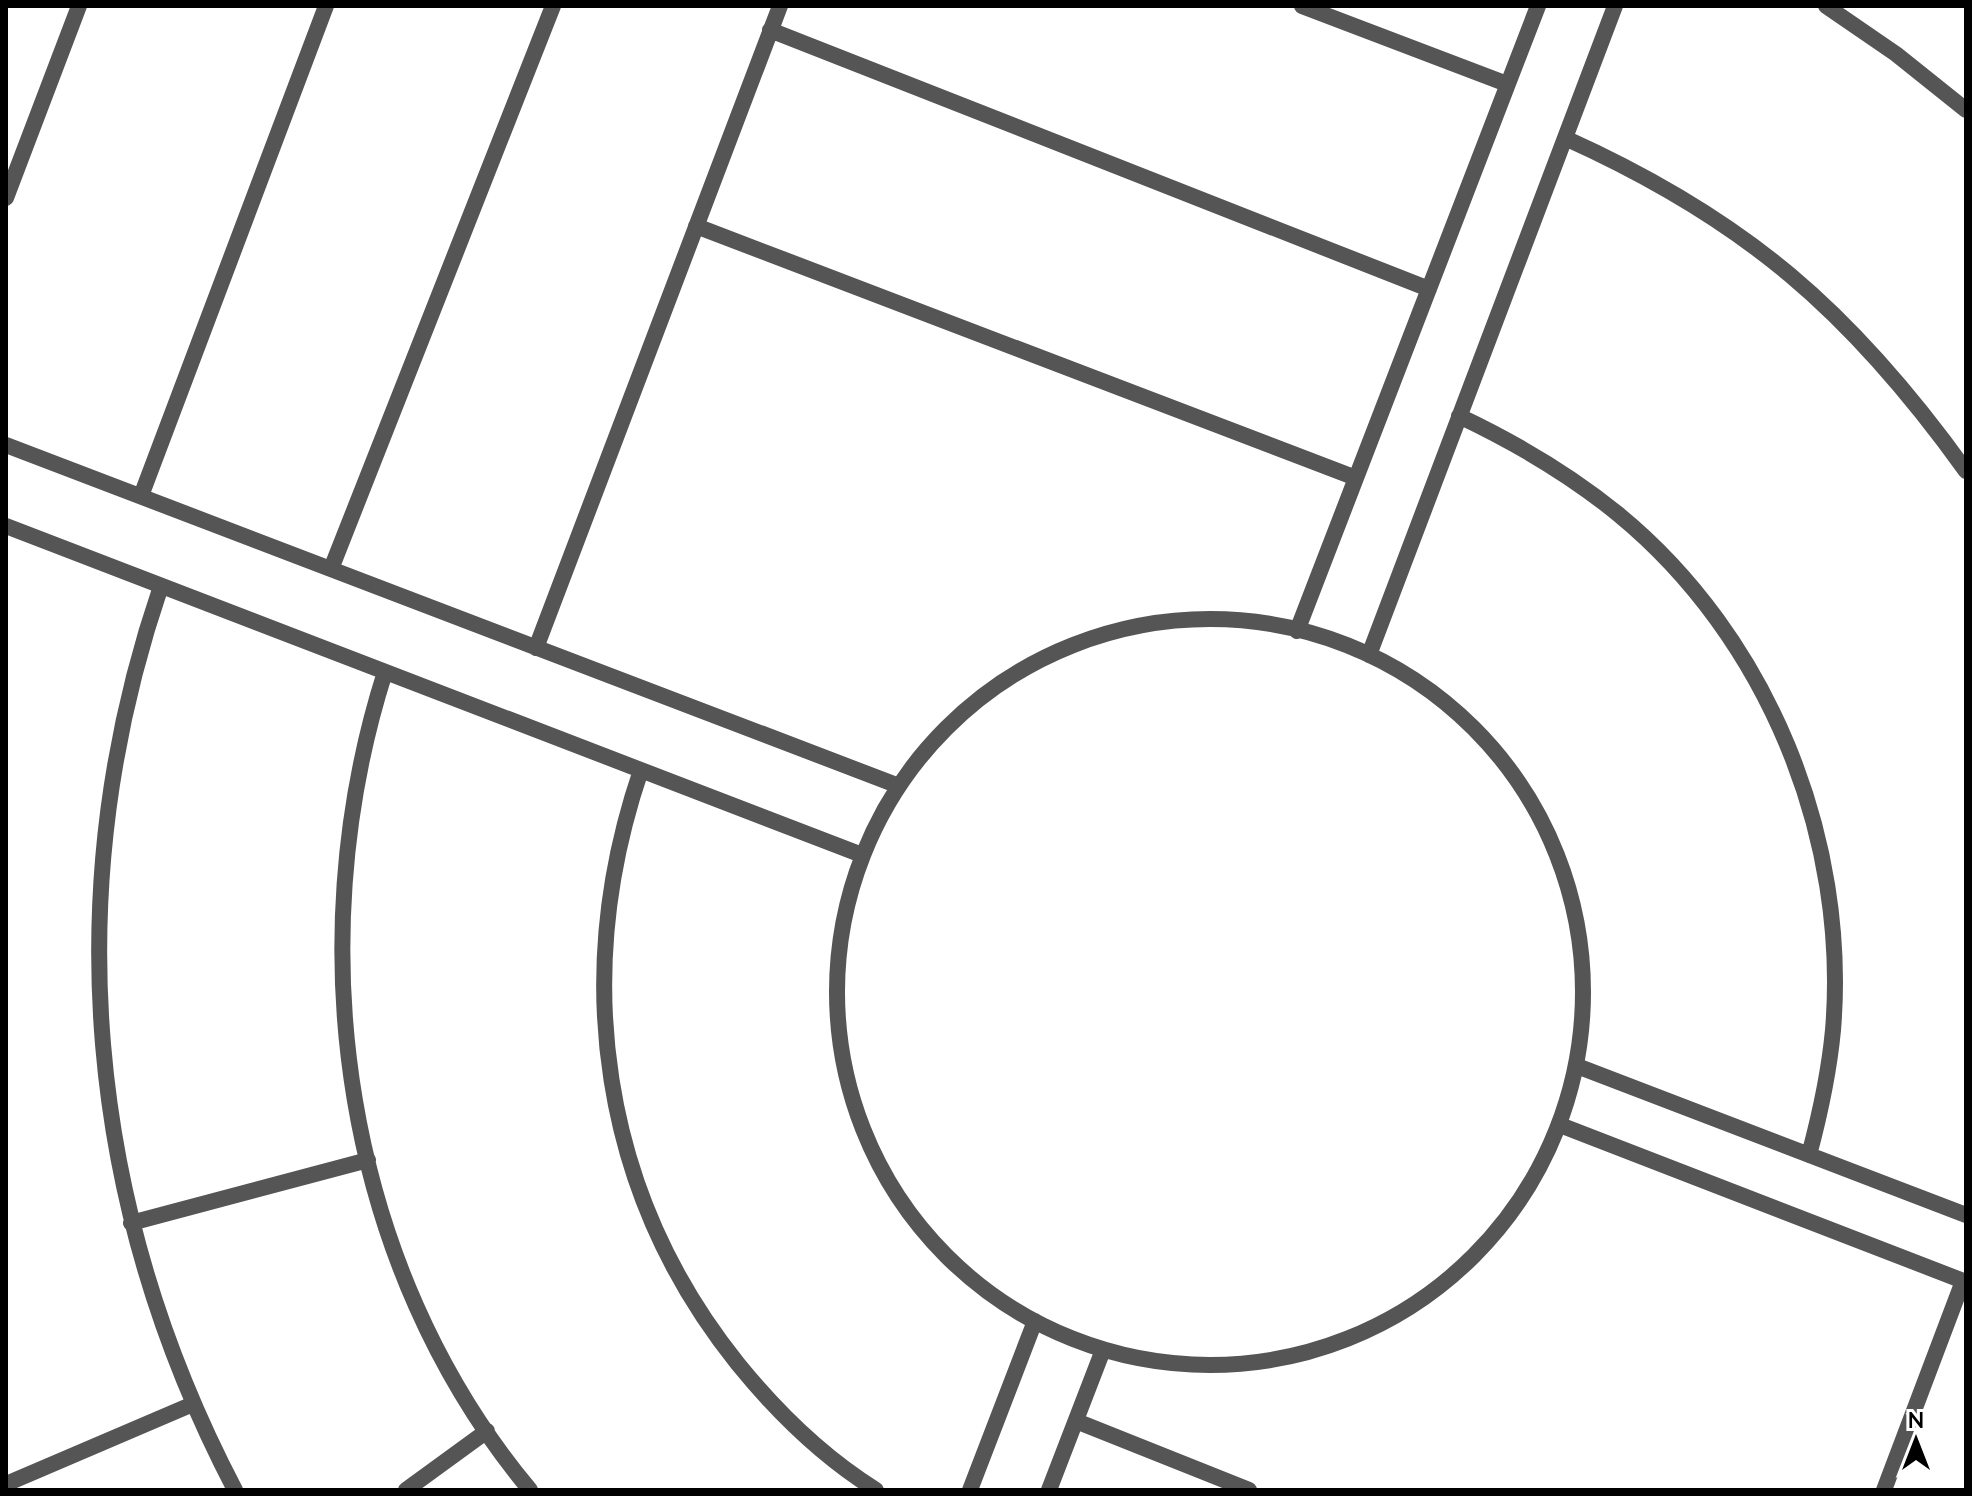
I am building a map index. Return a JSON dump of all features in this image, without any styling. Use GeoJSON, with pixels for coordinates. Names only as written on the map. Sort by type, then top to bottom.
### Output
{"type":"FeatureCollection","features":[{"type":"Feature","properties":{"kind":"street"},"geometry":{"type":"LineString","coordinates":[[7,194],[79,6]]}},
{"type":"Feature","properties":{"kind":"street"},"geometry":{"type":"LineString","coordinates":[[141,496],[326,6]]}},
{"type":"Feature","properties":{"kind":"street"},"geometry":{"type":"LineString","coordinates":[[331,569],[553,6]]}},
{"type":"Feature","properties":{"kind":"street"},"geometry":{"type":"LineString","coordinates":[[536,648],[780,6]]}},
{"type":"Feature","properties":{"kind":"street"},"geometry":{"type":"LineString","coordinates":[[1302,6],[1507,84]]}},
{"type":"Feature","properties":{"kind":"street"},"geometry":{"type":"LineString","coordinates":[[1297,631],[1538,6]]}},
{"type":"Feature","properties":{"kind":"street"},"geometry":{"type":"LineString","coordinates":[[1369,655],[1615,6]]}},
{"type":"Feature","properties":{"kind":"street"},"geometry":{"type":"LineString","coordinates":[[1826,6],[1896,54],[1966,110]]}},
{"type":"Feature","properties":{"kind":"street"},"geometry":{"type":"LineString","coordinates":[[770,30],[1429,289]]}},
{"type":"Feature","properties":{"kind":"street"},"geometry":{"type":"LineString","coordinates":[[1565,138],[1639,172],[1704,210],[1765,253],[1823,302],[1876,354],[1964,465]]}},
{"type":"Feature","properties":{"kind":"street"},"geometry":{"type":"LineString","coordinates":[[696,226],[1356,478]]}},
{"type":"Feature","properties":{"kind":"street"},"geometry":{"type":"LineString","coordinates":[[1459,416],[1514,442],[1568,476],[1648,542],[1708,608],[1744,661],[1775,718],[1800,777],[1815,826],[1830,901],[1835,966],[1833,1030],[1825,1094],[1809,1155]]}},
{"type":"Feature","properties":{"kind":"street"},"geometry":{"type":"LineString","coordinates":[[6,445],[899,786]]}},
{"type":"Feature","properties":{"kind":"street"},"geometry":{"type":"LineString","coordinates":[[6,526],[862,855]]}},
{"type":"Feature","properties":{"kind":"street"},"geometry":{"type":"LineString","coordinates":[[161,586],[125,711],[110,792],[101,874],[98,956],[101,1038],[110,1120],[146,1281],[193,1404],[235,1490]]}},
{"type":"Feature","properties":{"kind":"street"},"geometry":{"type":"LineString","coordinates":[[1224,620],[1297,631],[1369,655],[1412,678],[1461,717],[1519,782],[1544,824],[1564,870],[1577,918],[1584,967],[1584,1016],[1577,1066],[1560,1125],[1519,1202],[1489,1241],[1453,1276],[1403,1312],[1347,1339],[1272,1359],[1226,1365],[1164,1362],[1103,1350],[1035,1321],[992,1295],[945,1256],[905,1208],[873,1155],[851,1098],[838,1037],[836,975],[844,914],[862,855],[899,786],[926,750],[970,706],[1021,671],[1077,644],[1125,630],[1174,621],[1224,620]]}},
{"type":"Feature","properties":{"kind":"street"},"geometry":{"type":"LineString","coordinates":[[385,672],[355,791],[344,871],[341,938],[345,1032],[368,1160],[412,1292],[434,1341],[487,1431],[530,1490]]}},
{"type":"Feature","properties":{"kind":"street"},"geometry":{"type":"LineString","coordinates":[[641,770],[610,880],[603,948],[606,1044],[611,1085],[627,1152],[649,1216],[679,1279],[716,1336],[759,1390],[808,1439],[876,1490]]}},
{"type":"Feature","properties":{"kind":"street"},"geometry":{"type":"LineString","coordinates":[[1577,1066],[1966,1215]]}},
{"type":"Feature","properties":{"kind":"street"},"geometry":{"type":"LineString","coordinates":[[1560,1125],[1965,1282],[1884,1490]]}},
{"type":"Feature","properties":{"kind":"street"},"geometry":{"type":"LineString","coordinates":[[131,1223],[368,1160]]}},
{"type":"Feature","properties":{"kind":"street"},"geometry":{"type":"LineString","coordinates":[[970,1490],[1035,1321]]}},
{"type":"Feature","properties":{"kind":"street"},"geometry":{"type":"LineString","coordinates":[[1049,1490],[1103,1350]]}},
{"type":"Feature","properties":{"kind":"street"},"geometry":{"type":"LineString","coordinates":[[6,1484],[193,1404]]}},
{"type":"Feature","properties":{"kind":"street"},"geometry":{"type":"LineString","coordinates":[[1076,1421],[1249,1490]]}},
{"type":"Feature","properties":{"kind":"street"},"geometry":{"type":"LineString","coordinates":[[406,1490],[487,1431]]}}]}
